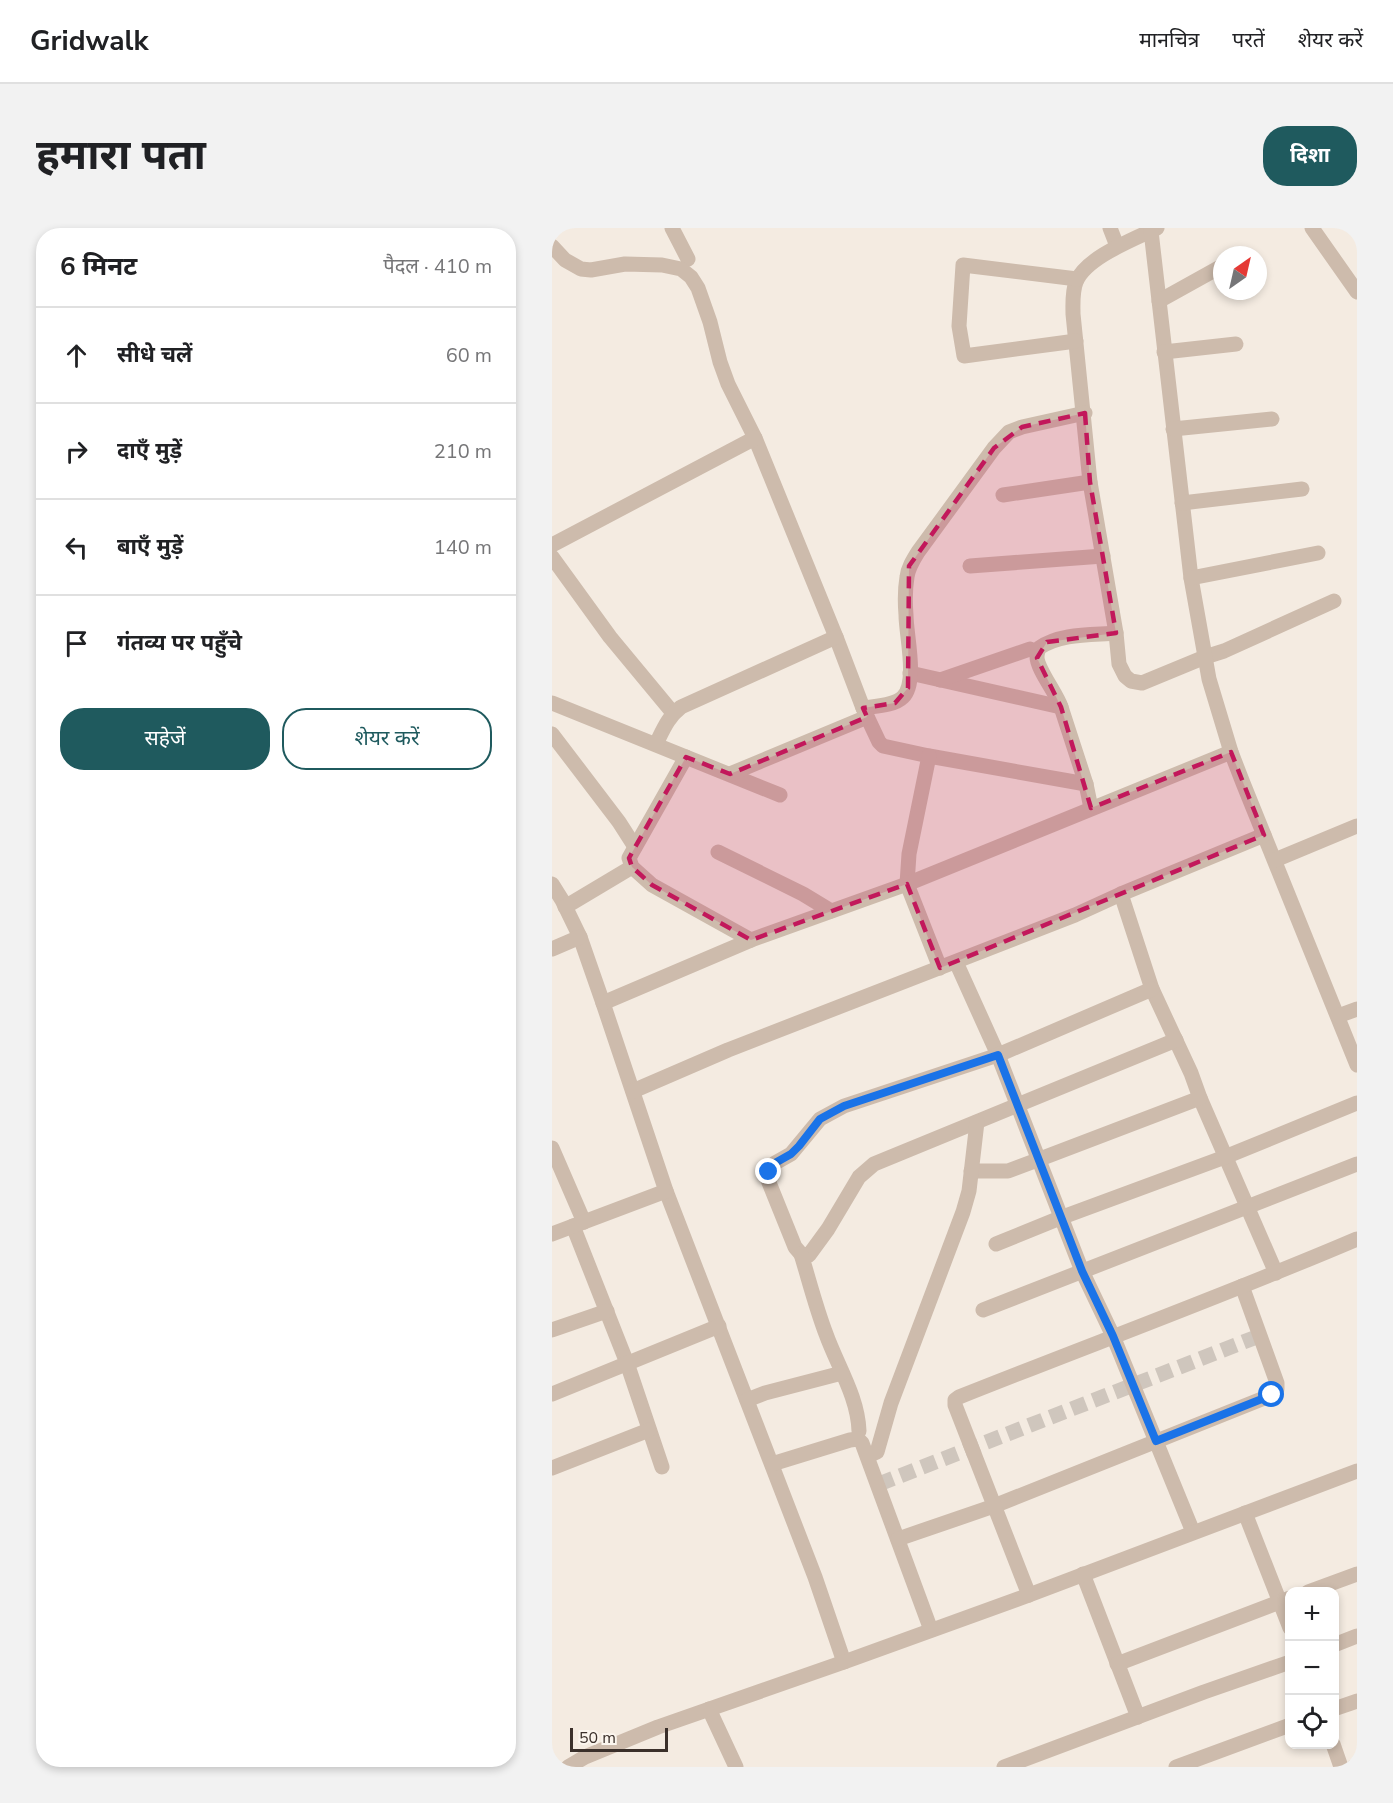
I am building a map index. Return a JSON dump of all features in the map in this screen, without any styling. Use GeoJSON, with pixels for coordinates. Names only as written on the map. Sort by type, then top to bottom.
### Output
{"type":"FeatureCollection","features":[{"type":"Feature","properties":{"kind":"street"},"geometry":{"type":"LineString","coordinates":[[672,228],[688,259]]}},
{"type":"Feature","properties":{"kind":"street"},"geometry":{"type":"LineString","coordinates":[[1110,228],[1116,246]]}},
{"type":"Feature","properties":{"kind":"street"},"geometry":{"type":"LineString","coordinates":[[1312,228],[1357,292]]}},
{"type":"Feature","properties":{"kind":"street"},"geometry":{"type":"LineString","coordinates":[[1334,601],[1224,651],[1204,657],[1142,683],[1131,681],[1125,676],[1119,664],[1116,633],[1090,483],[1073,303],[1073,291],[1077,279],[1099,258],[1116,246],[1154,229],[1164,352],[1191,578],[1204,657],[1209,678],[1231,752],[1357,1065]]}},
{"type":"Feature","properties":{"kind":"street"},"geometry":{"type":"LineString","coordinates":[[552,246],[565,260],[581,269],[591,270],[625,264],[662,264],[681,269],[692,277],[710,322],[728,384],[755,438],[865,713],[879,742],[883,746],[929,756],[1086,784]]}},
{"type":"Feature","properties":{"kind":"street"},"geometry":{"type":"LineString","coordinates":[[1076,340],[964,356],[959,326],[963,265],[1077,279]]}},
{"type":"Feature","properties":{"kind":"street"},"geometry":{"type":"LineString","coordinates":[[1159,302],[1213,271]]}},
{"type":"Feature","properties":{"kind":"street"},"geometry":{"type":"LineString","coordinates":[[1164,352],[1236,344]]}},
{"type":"Feature","properties":{"kind":"street"},"geometry":{"type":"LineString","coordinates":[[730,774],[865,713],[895,703],[903,697],[908,688],[910,673],[906,614],[909,566],[994,448],[1009,432],[1084,413]]}},
{"type":"Feature","properties":{"kind":"street"},"geometry":{"type":"LineString","coordinates":[[1173,429],[1272,419]]}},
{"type":"Feature","properties":{"kind":"street"},"geometry":{"type":"LineString","coordinates":[[552,545],[755,438]]}},
{"type":"Feature","properties":{"kind":"street"},"geometry":{"type":"LineString","coordinates":[[1003,495],[1090,483]]}},
{"type":"Feature","properties":{"kind":"street"},"geometry":{"type":"LineString","coordinates":[[1182,503],[1302,489]]}},
{"type":"Feature","properties":{"kind":"street"},"geometry":{"type":"LineString","coordinates":[[1191,578],[1318,554]]}},
{"type":"Feature","properties":{"kind":"street"},"geometry":{"type":"LineString","coordinates":[[970,566],[1103,556]]}},
{"type":"Feature","properties":{"kind":"street"},"geometry":{"type":"LineString","coordinates":[[552,557],[610,637],[673,713]]}},
{"type":"Feature","properties":{"kind":"street"},"geometry":{"type":"LineString","coordinates":[[1091,808],[1086,784],[1057,695],[1036,658],[1039,648],[1047,642],[1079,636],[1116,633]]}},
{"type":"Feature","properties":{"kind":"street"},"geometry":{"type":"LineString","coordinates":[[656,744],[673,713],[681,708],[836,637]]}},
{"type":"Feature","properties":{"kind":"street"},"geometry":{"type":"LineString","coordinates":[[940,680],[1030,649]]}},
{"type":"Feature","properties":{"kind":"street"},"geometry":{"type":"LineString","coordinates":[[910,673],[1061,707]]}},
{"type":"Feature","properties":{"kind":"street"},"geometry":{"type":"LineString","coordinates":[[552,703],[780,795]]}},
{"type":"Feature","properties":{"kind":"street"},"geometry":{"type":"LineString","coordinates":[[552,734],[619,822],[635,847]]}},
{"type":"Feature","properties":{"kind":"street"},"geometry":{"type":"LineString","coordinates":[[603,1003],[751,940],[907,884],[1231,752]]}},
{"type":"Feature","properties":{"kind":"street"},"geometry":{"type":"LineString","coordinates":[[929,756],[909,854],[907,884],[940,968]]}},
{"type":"Feature","properties":{"kind":"street"},"geometry":{"type":"LineString","coordinates":[[686,757],[629,858],[632,867],[652,885],[751,940]]}},
{"type":"Feature","properties":{"kind":"street"},"geometry":{"type":"LineString","coordinates":[[1275,860],[1357,826]]}},
{"type":"Feature","properties":{"kind":"street"},"geometry":{"type":"LineString","coordinates":[[633,1091],[728,1050],[1075,915],[1264,835]]}},
{"type":"Feature","properties":{"kind":"street"},"geometry":{"type":"LineString","coordinates":[[718,852],[803,894],[831,911]]}},
{"type":"Feature","properties":{"kind":"street"},"geometry":{"type":"LineString","coordinates":[[565,907],[632,867]]}},
{"type":"Feature","properties":{"kind":"street"},"geometry":{"type":"LineString","coordinates":[[552,884],[579,938],[666,1191],[815,1577],[844,1662]]}},
{"type":"Feature","properties":{"kind":"street"},"geometry":{"type":"LineString","coordinates":[[1121,894],[1152,989],[1276,1273]]}},
{"type":"Feature","properties":{"kind":"street"},"geometry":{"type":"LineString","coordinates":[[552,948],[579,938]]}},
{"type":"Feature","properties":{"kind":"street"},"geometry":{"type":"LineString","coordinates":[[956,962],[998,1055],[1040,1159],[1060,1218],[1113,1336],[1193,1532]]}},
{"type":"Feature","properties":{"kind":"street"},"geometry":{"type":"LineString","coordinates":[[859,1431],[859,1418],[826,1334],[801,1254],[795,1247],[768,1180],[769,1172],[775,1163],[791,1154],[820,1119],[844,1106],[998,1055],[1152,989]]}},
{"type":"Feature","properties":{"kind":"street"},"geometry":{"type":"LineString","coordinates":[[1338,1016],[1357,1009]]}},
{"type":"Feature","properties":{"kind":"street"},"geometry":{"type":"LineString","coordinates":[[801,1254],[809,1255],[816,1247],[859,1177],[874,1164],[1176,1040]]}},
{"type":"Feature","properties":{"kind":"street"},"geometry":{"type":"LineString","coordinates":[[971,1171],[1008,1171],[1200,1098]]}},
{"type":"Feature","properties":{"kind":"street"},"geometry":{"type":"LineString","coordinates":[[996,1244],[1225,1157],[1357,1102]]}},
{"type":"Feature","properties":{"kind":"street"},"geometry":{"type":"LineString","coordinates":[[868,1456],[878,1452],[891,1403],[963,1212],[969,1191],[977,1122]]}},
{"type":"Feature","properties":{"kind":"street"},"geometry":{"type":"LineString","coordinates":[[552,1148],[606,1311],[627,1363],[662,1467]]}},
{"type":"Feature","properties":{"kind":"street"},"geometry":{"type":"LineString","coordinates":[[983,1310],[1357,1164]]}},
{"type":"Feature","properties":{"kind":"street"},"geometry":{"type":"LineString","coordinates":[[552,1234],[666,1191]]}},
{"type":"Feature","properties":{"kind":"street"},"geometry":{"type":"LineString","coordinates":[[1029,1594],[954,1405],[955,1400],[959,1396],[1276,1273],[1357,1239]]}},
{"type":"Feature","properties":{"kind":"street"},"geometry":{"type":"LineString","coordinates":[[898,1539],[994,1506],[1272,1395],[1277,1389],[1277,1383],[1242,1286]]}},
{"type":"Feature","properties":{"kind":"street"},"geometry":{"type":"LineString","coordinates":[[552,1330],[606,1311]]}},
{"type":"Feature","properties":{"kind":"street"},"geometry":{"type":"LineString","coordinates":[[552,1394],[719,1326]]}},
{"type":"Feature","properties":{"kind":"street"},"geometry":{"type":"LineString","coordinates":[[747,1400],[765,1393],[842,1373]]}},
{"type":"Feature","properties":{"kind":"street"},"geometry":{"type":"LineString","coordinates":[[552,1468],[649,1430]]}},
{"type":"Feature","properties":{"kind":"street"},"geometry":{"type":"LineString","coordinates":[[772,1464],[850,1440],[858,1439],[862,1443],[931,1630]]}},
{"type":"Feature","properties":{"kind":"street"},"geometry":{"type":"LineString","coordinates":[[568,1767],[574,1762],[658,1727],[844,1662],[1357,1471]]}},
{"type":"Feature","properties":{"kind":"street"},"geometry":{"type":"LineString","coordinates":[[1117,1664],[1285,1600],[1245,1513]]}},
{"type":"Feature","properties":{"kind":"street"},"geometry":{"type":"LineString","coordinates":[[1083,1574],[1137,1717]]}},
{"type":"Feature","properties":{"kind":"street"},"geometry":{"type":"LineString","coordinates":[[1322,1587],[1357,1574]]}},
{"type":"Feature","properties":{"kind":"street"},"geometry":{"type":"LineString","coordinates":[[1339,1643],[1357,1636]]}},
{"type":"Feature","properties":{"kind":"street"},"geometry":{"type":"LineString","coordinates":[[1004,1767],[1285,1664]]}},
{"type":"Feature","properties":{"kind":"street"},"geometry":{"type":"LineString","coordinates":[[1339,1708],[1357,1701]]}},
{"type":"Feature","properties":{"kind":"street"},"geometry":{"type":"LineString","coordinates":[[709,1709],[736,1767]]}},
{"type":"Feature","properties":{"kind":"street"},"geometry":{"type":"LineString","coordinates":[[1176,1767],[1285,1727]]}},
{"type":"Feature","properties":{"kind":"street"},"geometry":{"type":"LineString","coordinates":[[1335,1749],[1341,1767]]}},
{"type":"Feature","properties":{"kind":"highlighted area"},"geometry":{"type":"Polygon","coordinates":[[[1085,413],[1090,482],[1116,633],[1047,642],[1037,658],[1061,707],[1091,808],[1231,752],[1264,835],[940,968],[907,884],[751,940],[652,885],[632,867],[629,858],[686,757],[730,774],[867,717],[863,708],[895,703],[908,688],[909,566],[994,448],[1022,427],[1085,413]]]}},
{"type":"Feature","properties":{"kind":"tunnel"},"geometry":{"type":"LineString","coordinates":[[879,1484],[1259,1336]]}},
{"type":"Feature","properties":{"kind":"route"},"geometry":{"type":"LineString","coordinates":[[769,1172],[775,1163],[791,1154],[799,1146],[820,1119],[844,1106],[998,1055],[1040,1159],[1060,1218],[1113,1336],[1156,1441],[1272,1395]]}}]}
